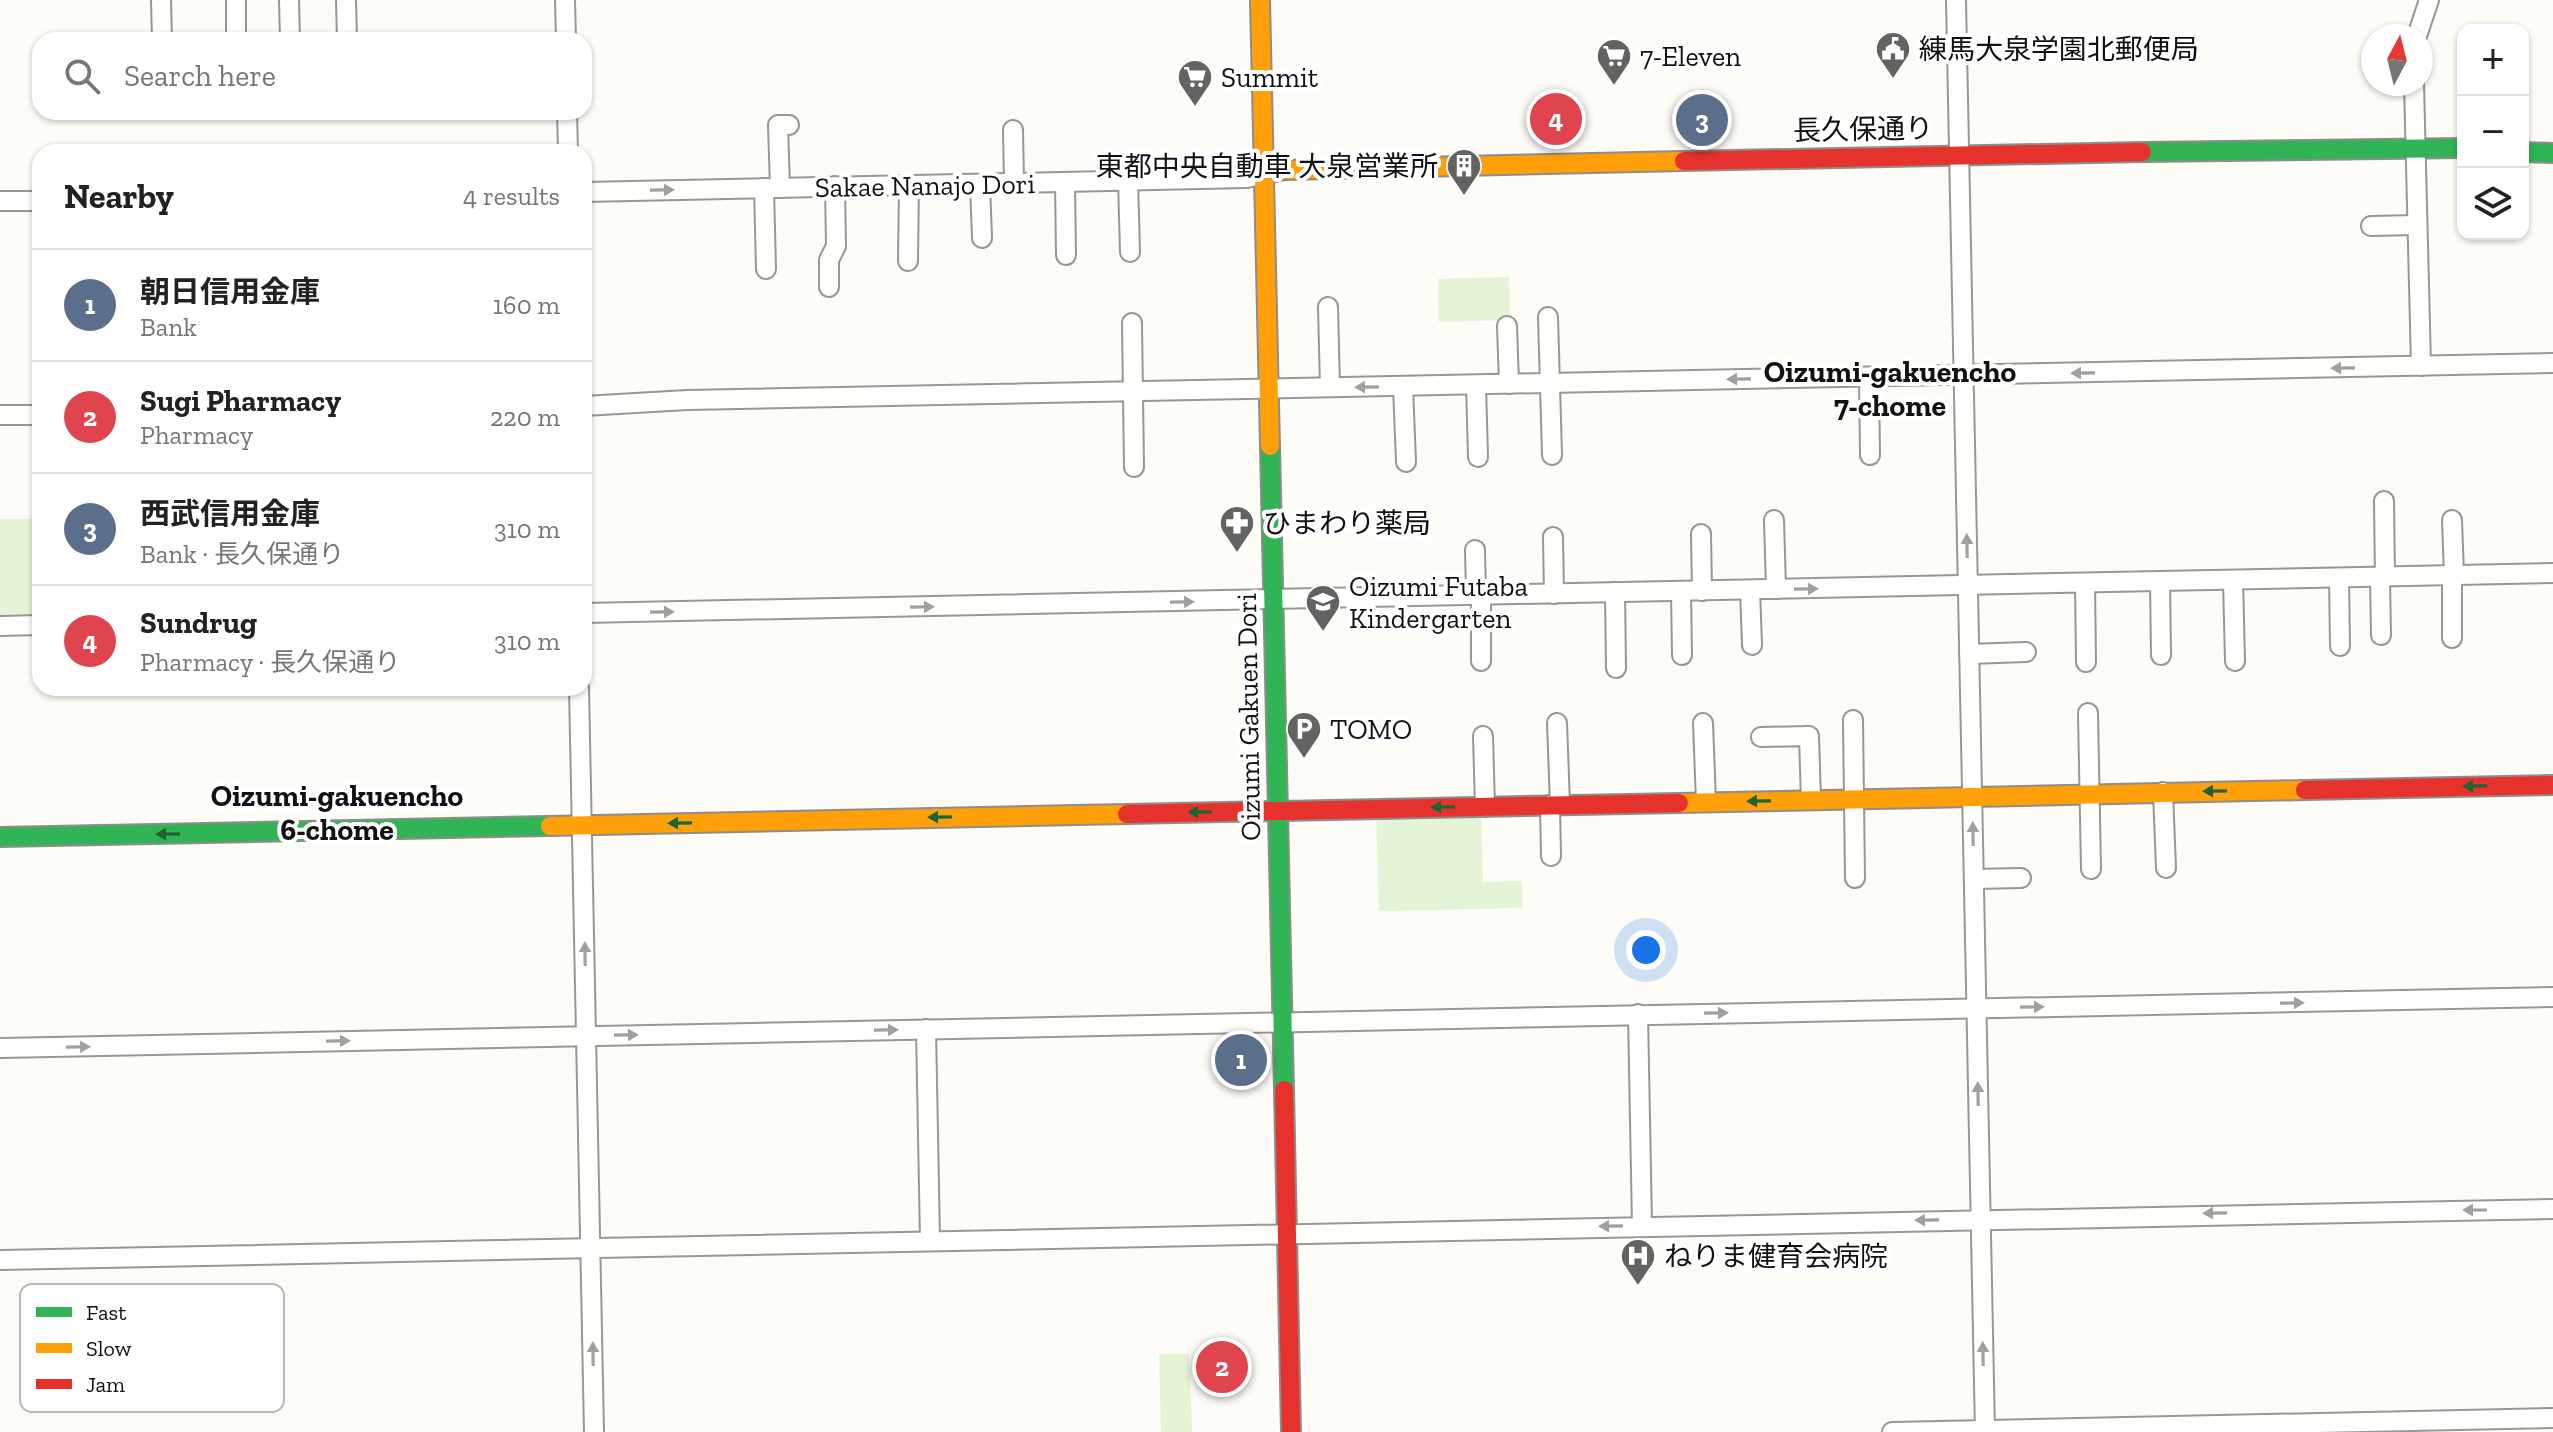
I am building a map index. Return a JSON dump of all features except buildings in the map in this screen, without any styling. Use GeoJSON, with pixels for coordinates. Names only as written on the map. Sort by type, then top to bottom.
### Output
{"type":"FeatureCollection","features":[{"type":"Feature","properties":{"kind":"street"},"geometry":{"type":"LineString","coordinates":[[161,0],[162,32]]}},
{"type":"Feature","properties":{"kind":"street"},"geometry":{"type":"LineString","coordinates":[[236,0],[236,32]]}},
{"type":"Feature","properties":{"kind":"street"},"geometry":{"type":"LineString","coordinates":[[289,0],[290,32]]}},
{"type":"Feature","properties":{"kind":"street"},"geometry":{"type":"LineString","coordinates":[[346,0],[347,32]]}},
{"type":"Feature","properties":{"kind":"street"},"geometry":{"type":"LineString","coordinates":[[565,0],[566,32]]}},
{"type":"Feature","properties":{"kind":"street","name":"Oizumi Gakuen Dori"},"geometry":{"type":"LineString","coordinates":[[1260,0],[1291,1432]]}},
{"type":"Feature","properties":{"kind":"street"},"geometry":{"type":"LineString","coordinates":[[1956,0],[1985,1431]]}},
{"type":"Feature","properties":{"kind":"street"},"geometry":{"type":"LineString","coordinates":[[2421,24],[2429,0]]}},
{"type":"Feature","properties":{"kind":"street"},"geometry":{"type":"LineString","coordinates":[[2414,96],[2421,366]]}},
{"type":"Feature","properties":{"kind":"street"},"geometry":{"type":"LineString","coordinates":[[567,120],[568,144]]}},
{"type":"Feature","properties":{"kind":"street"},"geometry":{"type":"LineString","coordinates":[[766,269],[778,125],[789,125]]}},
{"type":"Feature","properties":{"kind":"street"},"geometry":{"type":"LineString","coordinates":[[1013,130],[1014,183]]}},
{"type":"Feature","properties":{"kind":"street","name":"長久保通り"},"geometry":{"type":"LineString","coordinates":[[1265,174],[1284,170],[1356,168],[2415,146],[2457,148]]}},
{"type":"Feature","properties":{"kind":"street"},"geometry":{"type":"LineString","coordinates":[[2529,152],[2553,153]]}},
{"type":"Feature","properties":{"kind":"street","name":"Sakae Nanajo Dori"},"geometry":{"type":"LineString","coordinates":[[592,192],[1247,178],[1265,174]]}},
{"type":"Feature","properties":{"kind":"street"},"geometry":{"type":"LineString","coordinates":[[1128,180],[1130,252]]}},
{"type":"Feature","properties":{"kind":"street"},"geometry":{"type":"LineString","coordinates":[[1065,182],[1066,255]]}},
{"type":"Feature","properties":{"kind":"street"},"geometry":{"type":"LineString","coordinates":[[980,184],[982,238]]}},
{"type":"Feature","properties":{"kind":"street"},"geometry":{"type":"LineString","coordinates":[[908,261],[909,185]]}},
{"type":"Feature","properties":{"kind":"street"},"geometry":{"type":"LineString","coordinates":[[829,287],[829,260],[836,246],[835,186]]}},
{"type":"Feature","properties":{"kind":"street"},"geometry":{"type":"LineString","coordinates":[[0,201],[32,201]]}},
{"type":"Feature","properties":{"kind":"street"},"geometry":{"type":"LineString","coordinates":[[2371,226],[2416,225]]}},
{"type":"Feature","properties":{"kind":"street"},"geometry":{"type":"LineString","coordinates":[[1328,307],[1330,387]]}},
{"type":"Feature","properties":{"kind":"street"},"geometry":{"type":"LineString","coordinates":[[1548,317],[1552,455]]}},
{"type":"Feature","properties":{"kind":"street"},"geometry":{"type":"LineString","coordinates":[[1132,323],[1134,467]]}},
{"type":"Feature","properties":{"kind":"street"},"geometry":{"type":"LineString","coordinates":[[1507,326],[1509,384]]}},
{"type":"Feature","properties":{"kind":"street"},"geometry":{"type":"LineString","coordinates":[[592,406],[687,400],[2553,363]]}},
{"type":"Feature","properties":{"kind":"street"},"geometry":{"type":"LineString","coordinates":[[1869,377],[1870,455]]}},
{"type":"Feature","properties":{"kind":"street"},"geometry":{"type":"LineString","coordinates":[[1476,385],[1478,457]]}},
{"type":"Feature","properties":{"kind":"street"},"geometry":{"type":"LineString","coordinates":[[1403,386],[1406,462]]}},
{"type":"Feature","properties":{"kind":"street"},"geometry":{"type":"LineString","coordinates":[[0,415],[32,415]]}},
{"type":"Feature","properties":{"kind":"street"},"geometry":{"type":"LineString","coordinates":[[2381,635],[2384,501]]}},
{"type":"Feature","properties":{"kind":"street"},"geometry":{"type":"LineString","coordinates":[[1774,520],[1776,589]]}},
{"type":"Feature","properties":{"kind":"street"},"geometry":{"type":"LineString","coordinates":[[2452,520],[2452,638]]}},
{"type":"Feature","properties":{"kind":"street"},"geometry":{"type":"LineString","coordinates":[[1701,534],[1702,591]]}},
{"type":"Feature","properties":{"kind":"street"},"geometry":{"type":"LineString","coordinates":[[1553,537],[1554,594]]}},
{"type":"Feature","properties":{"kind":"street"},"geometry":{"type":"LineString","coordinates":[[1475,550],[1481,661]]}},
{"type":"Feature","properties":{"kind":"street"},"geometry":{"type":"LineString","coordinates":[[592,613],[2553,573]]}},
{"type":"Feature","properties":{"kind":"street"},"geometry":{"type":"LineString","coordinates":[[2339,578],[2340,646]]}},
{"type":"Feature","properties":{"kind":"street"},"geometry":{"type":"LineString","coordinates":[[2233,580],[2235,661]]}},
{"type":"Feature","properties":{"kind":"street"},"geometry":{"type":"LineString","coordinates":[[2160,581],[2161,655]]}},
{"type":"Feature","properties":{"kind":"street"},"geometry":{"type":"LineString","coordinates":[[2085,583],[2086,662]]}},
{"type":"Feature","properties":{"kind":"street"},"geometry":{"type":"LineString","coordinates":[[1750,590],[1752,645]]}},
{"type":"Feature","properties":{"kind":"street"},"geometry":{"type":"LineString","coordinates":[[1681,591],[1682,655]]}},
{"type":"Feature","properties":{"kind":"street"},"geometry":{"type":"LineString","coordinates":[[1615,592],[1616,668]]}},
{"type":"Feature","properties":{"kind":"street"},"geometry":{"type":"LineString","coordinates":[[0,626],[32,625]]}},
{"type":"Feature","properties":{"kind":"street"},"geometry":{"type":"LineString","coordinates":[[1969,654],[2026,652]]}},
{"type":"Feature","properties":{"kind":"street"},"geometry":{"type":"LineString","coordinates":[[579,696],[594,1432]]}},
{"type":"Feature","properties":{"kind":"street"},"geometry":{"type":"LineString","coordinates":[[2088,713],[2091,869]]}},
{"type":"Feature","properties":{"kind":"street"},"geometry":{"type":"LineString","coordinates":[[1853,720],[1855,878]]}},
{"type":"Feature","properties":{"kind":"street"},"geometry":{"type":"LineString","coordinates":[[1551,856],[1557,723]]}},
{"type":"Feature","properties":{"kind":"street"},"geometry":{"type":"LineString","coordinates":[[1703,723],[1706,802]]}},
{"type":"Feature","properties":{"kind":"street"},"geometry":{"type":"LineString","coordinates":[[1483,736],[1485,807]]}},
{"type":"Feature","properties":{"kind":"street"},"geometry":{"type":"LineString","coordinates":[[1761,737],[1809,736],[1811,800]]}},
{"type":"Feature","properties":{"kind":"street"},"geometry":{"type":"LineString","coordinates":[[0,837],[2553,785]]}},
{"type":"Feature","properties":{"kind":"street"},"geometry":{"type":"LineString","coordinates":[[2163,792],[2166,868]]}},
{"type":"Feature","properties":{"kind":"street"},"geometry":{"type":"LineString","coordinates":[[1974,879],[2021,878]]}},
{"type":"Feature","properties":{"kind":"street"},"geometry":{"type":"LineString","coordinates":[[0,1048],[2553,997]]}},
{"type":"Feature","properties":{"kind":"street"},"geometry":{"type":"LineString","coordinates":[[1638,1014],[1642,1225]]}},
{"type":"Feature","properties":{"kind":"street"},"geometry":{"type":"LineString","coordinates":[[926,1029],[930,1240]]}},
{"type":"Feature","properties":{"kind":"street"},"geometry":{"type":"LineString","coordinates":[[0,1260],[2553,1209]]}},
{"type":"Feature","properties":{"kind":"street"},"geometry":{"type":"LineString","coordinates":[[1892,1432],[2553,1418]]}},
{"type":"Feature","properties":{"kind":"green space"},"geometry":{"type":"Polygon","coordinates":[[[1509,277],[1510,320],[1439,322],[1438,279],[1509,277]]]}},
{"type":"Feature","properties":{"kind":"green space"},"geometry":{"type":"Polygon","coordinates":[[[0,519],[32,519],[32,617],[0,618],[0,519]]]}},
{"type":"Feature","properties":{"kind":"green space"},"geometry":{"type":"Polygon","coordinates":[[[1481,809],[1483,882],[1522,881],[1523,908],[1379,911],[1376,811],[1481,809]]]}},
{"type":"Feature","properties":{"kind":"green space"},"geometry":{"type":"Polygon","coordinates":[[[1159,1354],[1189,1354],[1192,1432],[1161,1432],[1159,1354]]]}},
{"type":"Feature","properties":{"kind":"traffic: fast"},"geometry":{"type":"LineString","coordinates":[[2142,152],[2457,148]]}},
{"type":"Feature","properties":{"kind":"traffic: fast"},"geometry":{"type":"LineString","coordinates":[[2529,152],[2553,153]]}},
{"type":"Feature","properties":{"kind":"traffic: fast"},"geometry":{"type":"LineString","coordinates":[[1270,446],[1284,1090]]}},
{"type":"Feature","properties":{"kind":"traffic: fast"},"geometry":{"type":"LineString","coordinates":[[0,837],[550,826]]}},
{"type":"Feature","properties":{"kind":"traffic: slow"},"geometry":{"type":"LineString","coordinates":[[1260,0],[1270,446]]}},
{"type":"Feature","properties":{"kind":"traffic: slow"},"geometry":{"type":"LineString","coordinates":[[1265,174],[1284,170],[1684,161]]}},
{"type":"Feature","properties":{"kind":"traffic: slow"},"geometry":{"type":"LineString","coordinates":[[1679,803],[2305,790]]}},
{"type":"Feature","properties":{"kind":"traffic: slow"},"geometry":{"type":"LineString","coordinates":[[550,826],[1127,814]]}},
{"type":"Feature","properties":{"kind":"traffic: jam"},"geometry":{"type":"LineString","coordinates":[[1684,161],[2142,152]]}},
{"type":"Feature","properties":{"kind":"traffic: jam"},"geometry":{"type":"LineString","coordinates":[[2305,790],[2553,785]]}},
{"type":"Feature","properties":{"kind":"traffic: jam"},"geometry":{"type":"LineString","coordinates":[[1127,814],[1679,803]]}},
{"type":"Feature","properties":{"kind":"traffic: jam"},"geometry":{"type":"LineString","coordinates":[[1284,1090],[1291,1432]]}},
{"type":"Feature","properties":{"kind":"place","name":"練馬大泉学園北郵便局"},"geometry":{"type":"Point","coordinates":[1893,80]}},
{"type":"Feature","properties":{"kind":"place","name":"7-Eleven"},"geometry":{"type":"Point","coordinates":[1614,87]}},
{"type":"Feature","properties":{"kind":"place","name":"Summit"},"geometry":{"type":"Point","coordinates":[1195,108]}},
{"type":"Feature","properties":{"kind":"place","name":"Sundrug"},"geometry":{"type":"Point","coordinates":[1556,119]}},
{"type":"Feature","properties":{"kind":"place","name":"西武信用金庫"},"geometry":{"type":"Point","coordinates":[1702,120]}},
{"type":"Feature","properties":{"kind":"place","name":"東都中央自動車 大泉営業所"},"geometry":{"type":"Point","coordinates":[1464,197]}},
{"type":"Feature","properties":{"kind":"place","name":"ひまわり薬局"},"geometry":{"type":"Point","coordinates":[1237,554]}},
{"type":"Feature","properties":{"kind":"place","name":"Oizumi Futaba Kindergarten"},"geometry":{"type":"Point","coordinates":[1323,633]}},
{"type":"Feature","properties":{"kind":"place","name":"TOMO"},"geometry":{"type":"Point","coordinates":[1304,760]}},
{"type":"Feature","properties":{"kind":"place","name":"朝日信用金庫"},"geometry":{"type":"Point","coordinates":[1241,1060]}},
{"type":"Feature","properties":{"kind":"place","name":"ねりま健育会病院"},"geometry":{"type":"Point","coordinates":[1638,1287]}},
{"type":"Feature","properties":{"kind":"place","name":"Sugi Pharmacy"},"geometry":{"type":"Point","coordinates":[1222,1367]}},
{"type":"Feature","properties":{"kind":"district","name":"Oizumi-gakuencho 7-chome"},"geometry":{"type":"Point","coordinates":[1890,389]}},
{"type":"Feature","properties":{"kind":"district","name":"Oizumi-gakuencho 6-chome"},"geometry":{"type":"Point","coordinates":[337,813]}}]}
